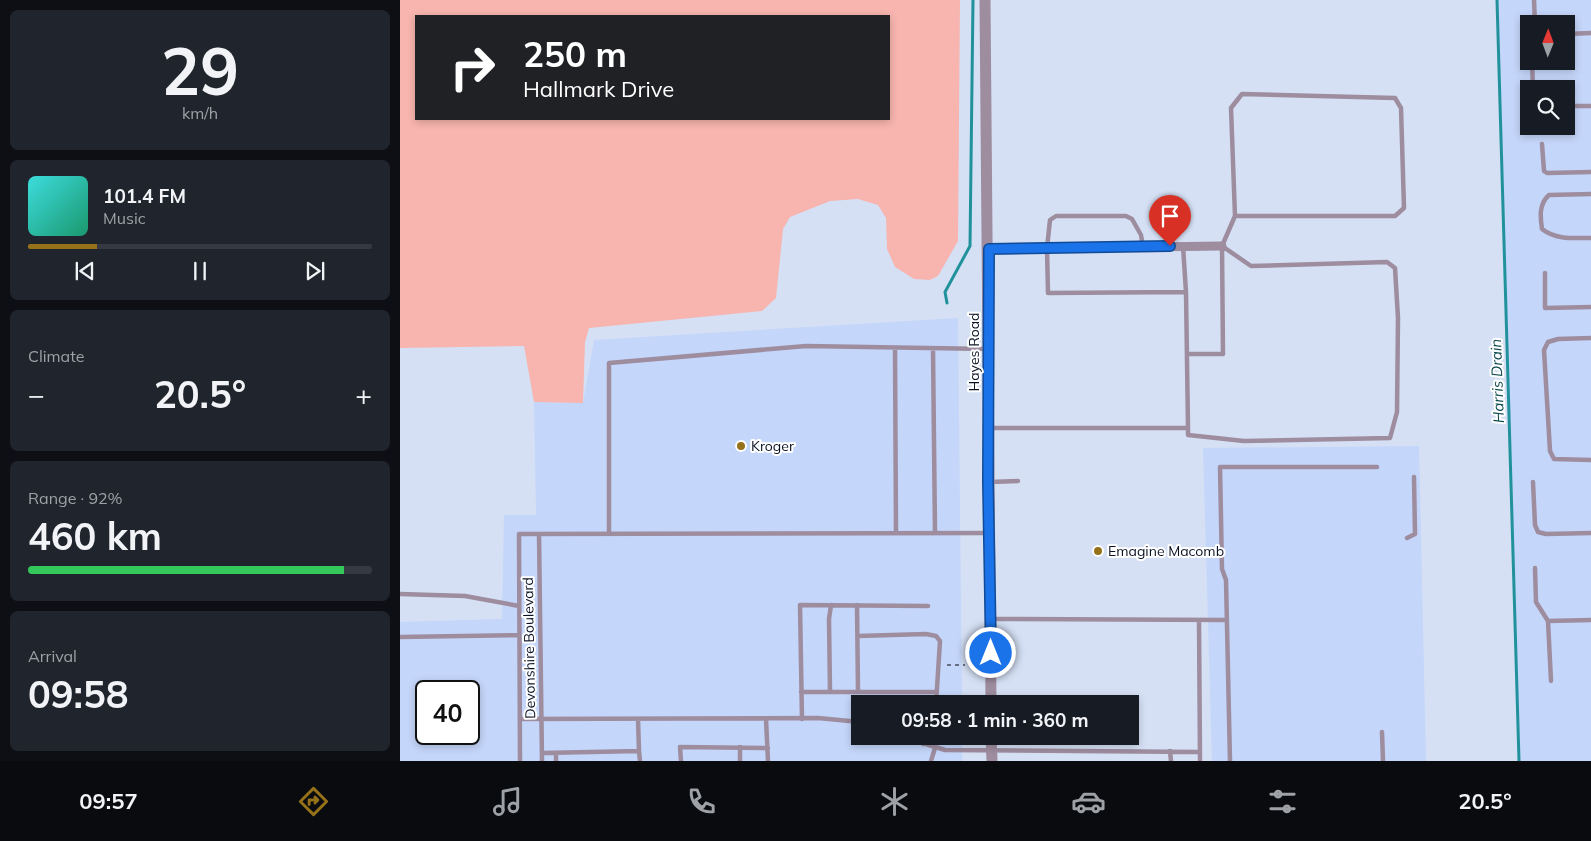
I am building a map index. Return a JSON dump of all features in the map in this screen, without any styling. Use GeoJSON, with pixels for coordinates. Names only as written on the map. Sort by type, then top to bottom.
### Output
{"type":"FeatureCollection","features":[{"type":"Feature","properties":{"kind":"street","name":"Hayes Road"},"geometry":{"type":"LineString","coordinates":[[985,0],[989,249],[988,482],[991,695]]}},
{"type":"Feature","properties":{"kind":"street"},"geometry":{"type":"LineString","coordinates":[[989,249],[1222,246]]}},
{"type":"Feature","properties":{"kind":"lane"},"geometry":{"type":"LineString","coordinates":[[1534,0],[1535,15]]}},
{"type":"Feature","properties":{"kind":"lane"},"geometry":{"type":"LineString","coordinates":[[1575,34],[1591,33]]}},
{"type":"Feature","properties":{"kind":"lane"},"geometry":{"type":"LineString","coordinates":[[1187,354],[1223,354],[1222,246],[1235,216],[1231,108],[1242,94],[1395,98],[1401,108],[1404,208],[1395,216],[1235,216]]}},
{"type":"Feature","properties":{"kind":"lane"},"geometry":{"type":"LineString","coordinates":[[1575,106],[1591,106]]}},
{"type":"Feature","properties":{"kind":"lane"},"geometry":{"type":"LineString","coordinates":[[1542,144],[1543,163],[1547,173],[1591,172]]}},
{"type":"Feature","properties":{"kind":"lane"},"geometry":{"type":"LineString","coordinates":[[1591,194],[1549,195],[1541,205],[1541,221],[1542,229],[1549,235],[1566,238],[1591,238]]}},
{"type":"Feature","properties":{"kind":"lane"},"geometry":{"type":"LineString","coordinates":[[1143,247],[1140,234],[1132,218],[1126,216],[1056,216],[1050,220],[1047,248],[1048,293],[1186,292]]}},
{"type":"Feature","properties":{"kind":"lane"},"geometry":{"type":"LineString","coordinates":[[1183,246],[1186,292],[1188,435],[1244,441],[1390,438],[1397,412],[1398,318],[1395,268],[1387,262],[1375,261],[1251,266],[1222,246]]}},
{"type":"Feature","properties":{"kind":"lane"},"geometry":{"type":"LineString","coordinates":[[1545,273],[1546,308],[1591,307]]}},
{"type":"Feature","properties":{"kind":"lane"},"geometry":{"type":"LineString","coordinates":[[1591,338],[1558,339],[1548,342],[1544,350],[1550,451],[1554,459],[1561,461],[1591,460]]}},
{"type":"Feature","properties":{"kind":"lane"},"geometry":{"type":"LineString","coordinates":[[609,534],[609,363],[806,346],[989,349]]}},
{"type":"Feature","properties":{"kind":"lane"},"geometry":{"type":"LineString","coordinates":[[895,348],[896,534]]}},
{"type":"Feature","properties":{"kind":"lane"},"geometry":{"type":"LineString","coordinates":[[933,349],[935,533]]}},
{"type":"Feature","properties":{"kind":"lane"},"geometry":{"type":"LineString","coordinates":[[988,428],[1188,428]]}},
{"type":"Feature","properties":{"kind":"lane"},"geometry":{"type":"LineString","coordinates":[[1230,761],[1226,580],[1222,569],[1220,467],[1378,467]]}},
{"type":"Feature","properties":{"kind":"lane"},"geometry":{"type":"LineString","coordinates":[[1407,538],[1415,534],[1414,477]]}},
{"type":"Feature","properties":{"kind":"lane"},"geometry":{"type":"LineString","coordinates":[[988,482],[1018,481]]}},
{"type":"Feature","properties":{"kind":"lane"},"geometry":{"type":"LineString","coordinates":[[1533,482],[1535,525],[1538,532],[1546,534],[1591,533]]}},
{"type":"Feature","properties":{"kind":"lane","name":"Devonshire Boulevard"},"geometry":{"type":"LineString","coordinates":[[520,761],[519,534],[539,534],[542,761]]}},
{"type":"Feature","properties":{"kind":"lane"},"geometry":{"type":"LineString","coordinates":[[539,534],[989,534]]}},
{"type":"Feature","properties":{"kind":"lane"},"geometry":{"type":"LineString","coordinates":[[1535,568],[1536,602],[1548,621],[1550,681]]}},
{"type":"Feature","properties":{"kind":"lane"},"geometry":{"type":"LineString","coordinates":[[400,594],[465,596],[519,606]]}},
{"type":"Feature","properties":{"kind":"lane"},"geometry":{"type":"LineString","coordinates":[[802,718],[800,605],[928,606]]}},
{"type":"Feature","properties":{"kind":"lane"},"geometry":{"type":"LineString","coordinates":[[830,692],[831,605]]}},
{"type":"Feature","properties":{"kind":"lane"},"geometry":{"type":"LineString","coordinates":[[857,605],[858,692]]}},
{"type":"Feature","properties":{"kind":"lane"},"geometry":{"type":"LineString","coordinates":[[991,619],[1227,620]]}},
{"type":"Feature","properties":{"kind":"lane"},"geometry":{"type":"LineString","coordinates":[[1199,620],[1200,761]]}},
{"type":"Feature","properties":{"kind":"lane"},"geometry":{"type":"LineString","coordinates":[[1548,621],[1591,620]]}},
{"type":"Feature","properties":{"kind":"lane"},"geometry":{"type":"LineString","coordinates":[[858,636],[926,634],[936,636],[940,641],[937,695]]}},
{"type":"Feature","properties":{"kind":"lane"},"geometry":{"type":"LineString","coordinates":[[400,637],[519,635]]}},
{"type":"Feature","properties":{"kind":"lane"},"geometry":{"type":"LineString","coordinates":[[801,692],[937,692]]}},
{"type":"Feature","properties":{"kind":"lane"},"geometry":{"type":"LineString","coordinates":[[520,719],[802,718],[851,721]]}},
{"type":"Feature","properties":{"kind":"lane"},"geometry":{"type":"LineString","coordinates":[[638,719],[640,761]]}},
{"type":"Feature","properties":{"kind":"lane"},"geometry":{"type":"LineString","coordinates":[[766,719],[768,761]]}},
{"type":"Feature","properties":{"kind":"lane"},"geometry":{"type":"LineString","coordinates":[[1382,732],[1382,761]]}},
{"type":"Feature","properties":{"kind":"lane"},"geometry":{"type":"LineString","coordinates":[[926,745],[992,756],[1200,752]]}},
{"type":"Feature","properties":{"kind":"lane"},"geometry":{"type":"LineString","coordinates":[[680,761],[680,746],[768,748]]}},
{"type":"Feature","properties":{"kind":"lane"},"geometry":{"type":"LineString","coordinates":[[740,747],[740,761]]}},
{"type":"Feature","properties":{"kind":"lane"},"geometry":{"type":"LineString","coordinates":[[931,761],[935,748]]}},
{"type":"Feature","properties":{"kind":"lane"},"geometry":{"type":"LineString","coordinates":[[542,753],[639,751]]}},
{"type":"Feature","properties":{"kind":"lane"},"geometry":{"type":"LineString","coordinates":[[1170,752],[1171,761]]}},
{"type":"Feature","properties":{"kind":"lane"},"geometry":{"type":"LineString","coordinates":[[556,753],[556,761]]}},
{"type":"Feature","properties":{"kind":"path"},"geometry":{"type":"LineString","coordinates":[[940,665],[965,665]]}},
{"type":"Feature","properties":{"kind":"shaded area"},"geometry":{"type":"Polygon","coordinates":[[[400,0],[960,0],[958,241],[938,276],[930,280],[914,279],[895,267],[887,249],[886,218],[878,205],[858,199],[830,201],[790,217],[783,229],[776,298],[762,311],[589,328],[585,342],[583,403],[534,402],[524,346],[400,348],[400,0]]]}},
{"type":"Feature","properties":{"kind":"shaded area"},"geometry":{"type":"Polygon","coordinates":[[[1498,0],[1591,0],[1591,761],[1520,761],[1498,0]]]}},
{"type":"Feature","properties":{"kind":"shaded area"},"geometry":{"type":"Polygon","coordinates":[[[958,318],[962,695],[851,695],[851,745],[962,745],[962,761],[400,761],[400,622],[502,619],[504,515],[536,515],[534,402],[583,403],[594,340],[958,318]]]}},
{"type":"Feature","properties":{"kind":"shaded area"},"geometry":{"type":"Polygon","coordinates":[[[1419,446],[1426,761],[1212,761],[1203,448],[1419,446]]]}},
{"type":"Feature","properties":{"kind":"waterway"},"geometry":{"type":"LineString","coordinates":[[947,303],[945,292],[970,246],[973,0]]}},
{"type":"Feature","properties":{"kind":"waterway","name":"Harris Drain"},"geometry":{"type":"LineString","coordinates":[[1497,0],[1519,761]]}},
{"type":"Feature","properties":{"kind":"place","name":"Kroger"},"geometry":{"type":"Point","coordinates":[741,446]}},
{"type":"Feature","properties":{"kind":"place","name":"Emagine Macomb"},"geometry":{"type":"Point","coordinates":[1098,551]}},
{"type":"Feature","properties":{"kind":"route"},"geometry":{"type":"LineString","coordinates":[[991,653],[988,482],[989,249],[1170,246]]}}]}
